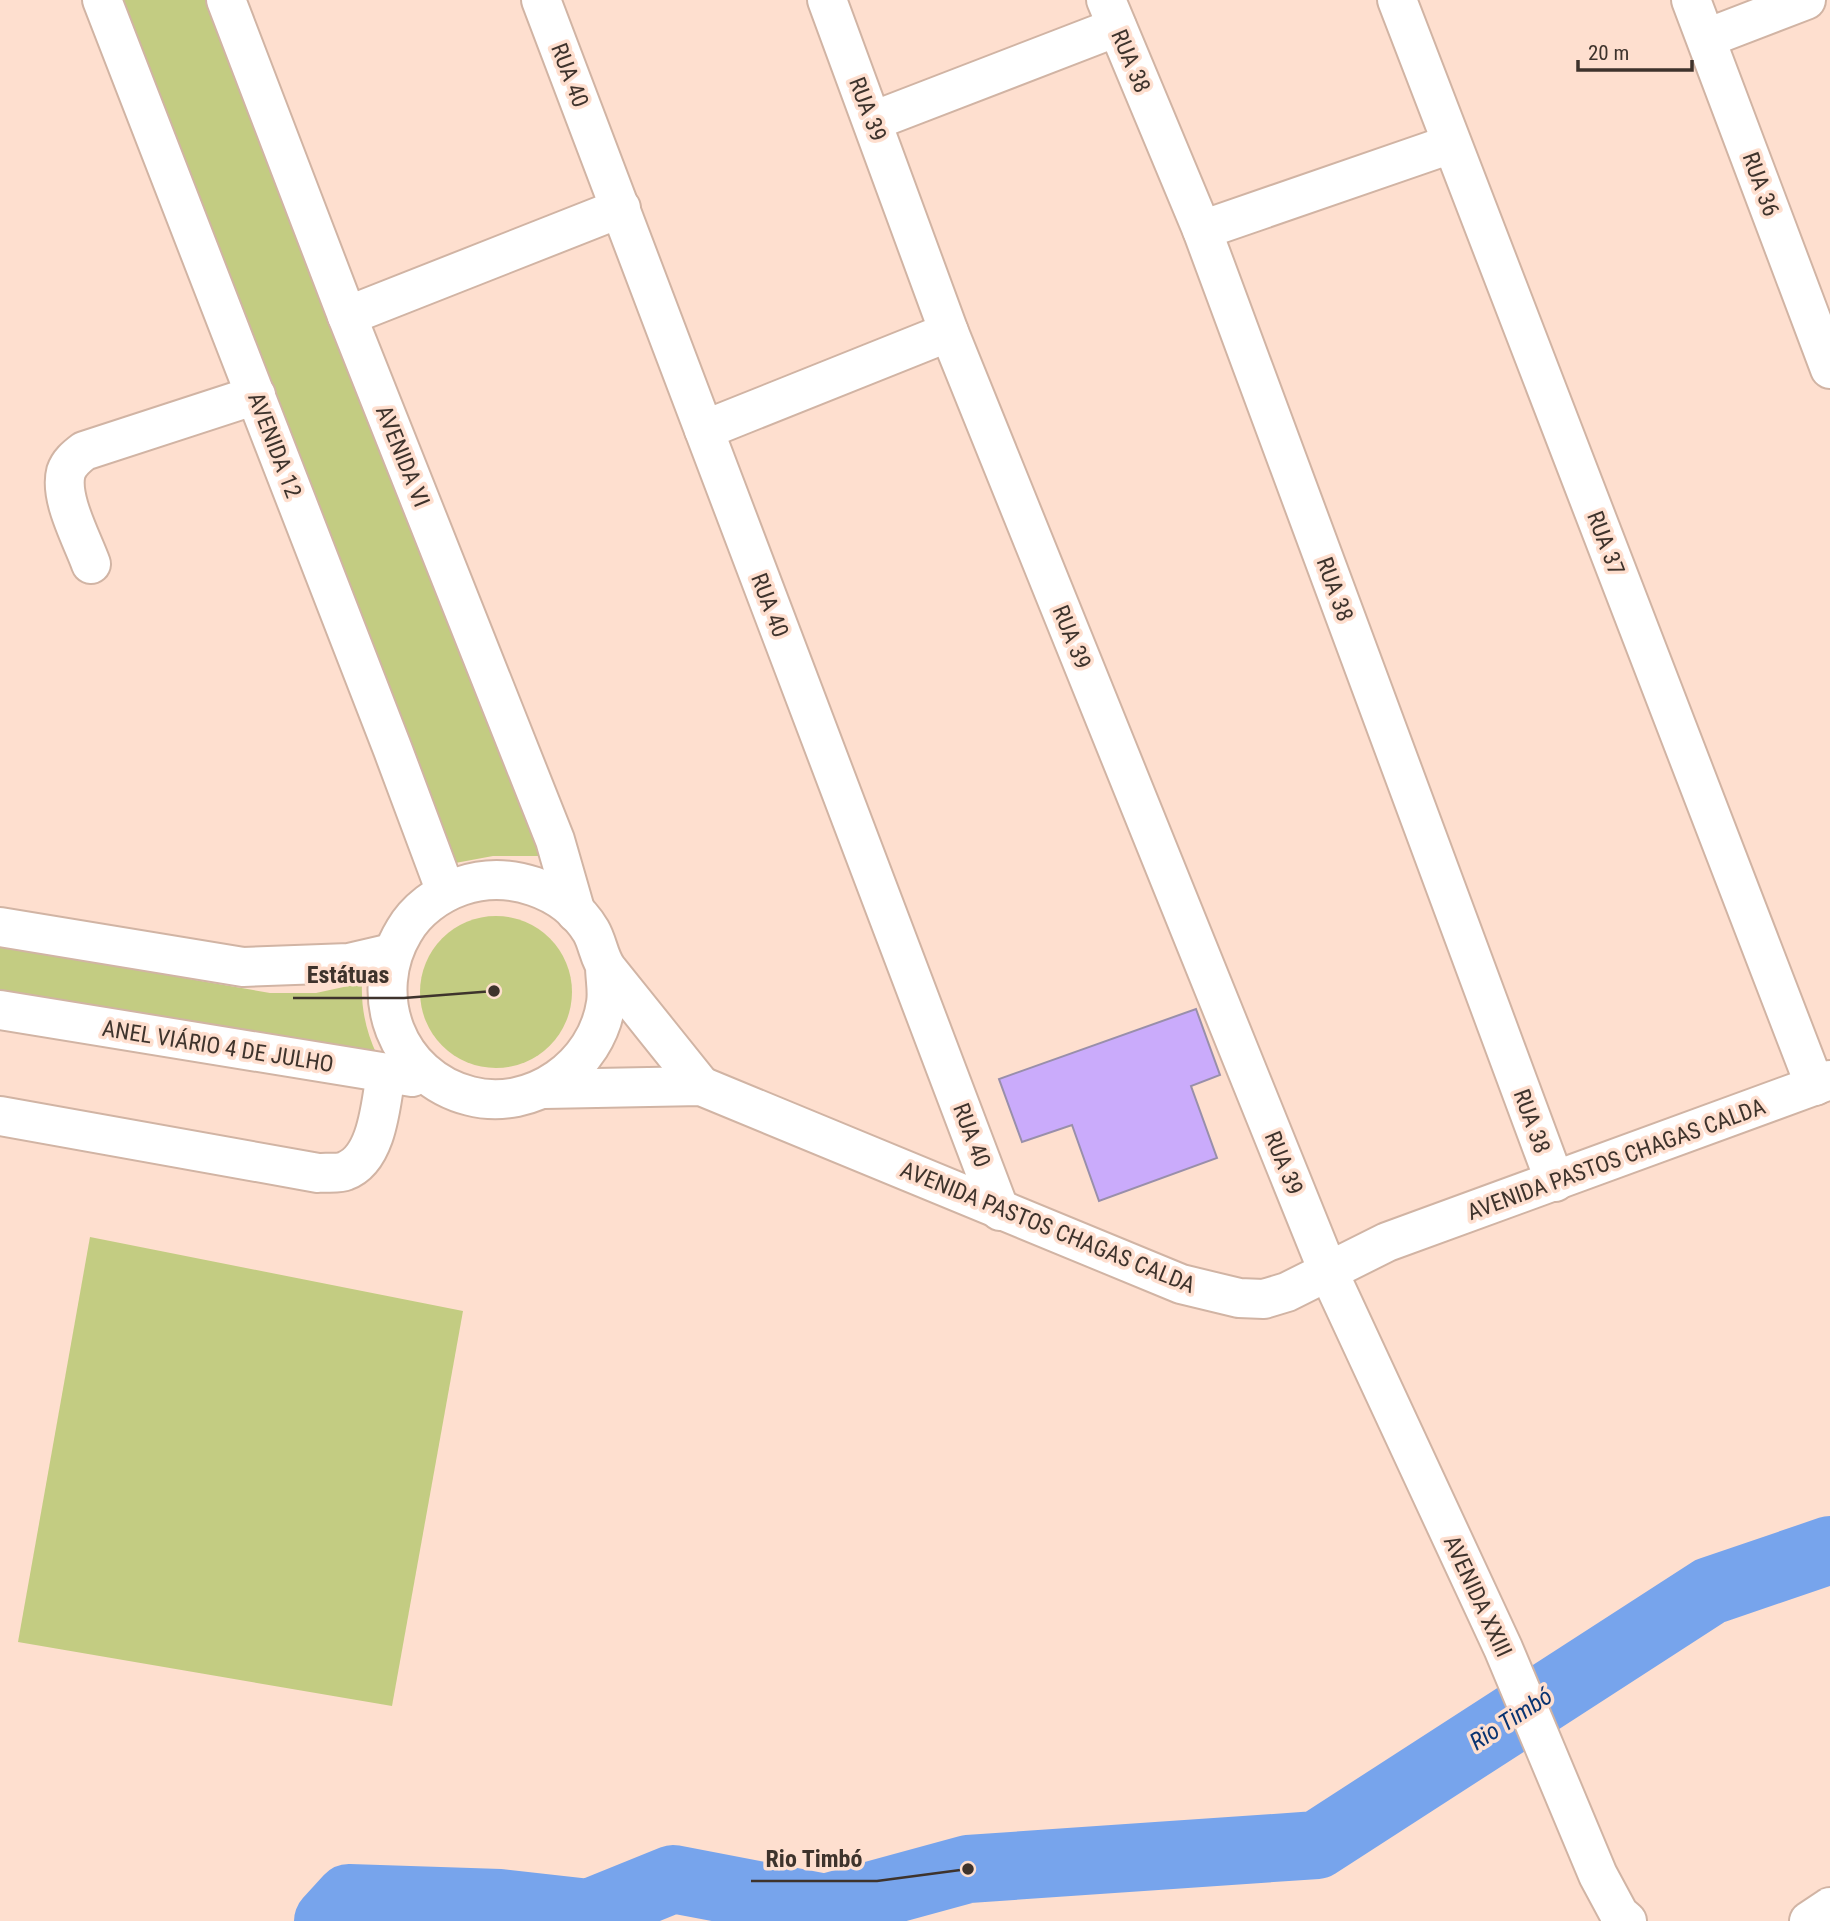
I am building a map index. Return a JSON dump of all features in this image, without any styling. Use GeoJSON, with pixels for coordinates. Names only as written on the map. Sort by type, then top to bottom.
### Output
{"type":"FeatureCollection","features":[{"type":"Feature","properties":{"kind":"street","name":"AVENIDA 12"},"geometry":{"type":"LineString","coordinates":[[102,0],[446,892]]}},
{"type":"Feature","properties":{"kind":"street","name":"AVENIDA VI"},"geometry":{"type":"LineString","coordinates":[[226,0],[347,316],[555,840],[576,913]]}},
{"type":"Feature","properties":{"kind":"street","name":"RUA 40"},"geometry":{"type":"LineString","coordinates":[[541,0],[1000,1210]]}},
{"type":"Feature","properties":{"kind":"street","name":"RUA 39"},"geometry":{"type":"LineString","coordinates":[[827,0],[949,332],[1328,1271]]}},
{"type":"Feature","properties":{"kind":"street","name":"RUA 37"},"geometry":{"type":"LineString","coordinates":[[1397,0],[1451,144],[1823,1083]]}},
{"type":"Feature","properties":{"kind":"street","name":"RUA 36"},"geometry":{"type":"LineString","coordinates":[[1691,0],[1830,369]]}},
{"type":"Feature","properties":{"kind":"street"},"geometry":{"type":"LineString","coordinates":[[1707,38],[1806,0]]}},
{"type":"Feature","properties":{"kind":"street"},"geometry":{"type":"LineString","coordinates":[[873,121],[1111,14]]}},
{"type":"Feature","properties":{"kind":"street","name":"RUA 38"},"geometry":{"type":"LineString","coordinates":[[1111,14],[1202,230],[1555,1182]]}},
{"type":"Feature","properties":{"kind":"street"},"geometry":{"type":"LineString","coordinates":[[1202,230],[1451,144]]}},
{"type":"Feature","properties":{"kind":"street"},"geometry":{"type":"LineString","coordinates":[[347,316],[621,208]]}},
{"type":"Feature","properties":{"kind":"street"},"geometry":{"type":"LineString","coordinates":[[704,430],[949,332]]}},
{"type":"Feature","properties":{"kind":"street"},"geometry":{"type":"LineString","coordinates":[[91,564],[67,502],[66,471],[73,459],[84,451],[256,396]]}},
{"type":"Feature","properties":{"kind":"street","name":"ANEL VIÁRIO 4 DE JULHO"},"geometry":{"type":"LineString","coordinates":[[0,1010],[436,1081],[470,1096],[508,1098],[544,1089],[574,1068],[596,1038],[606,1003],[605,966],[591,932],[576,913],[554,895],[529,884],[500,880],[473,882],[446,892],[423,907],[405,928],[392,953],[386,989],[392,1025],[409,1057],[436,1081]]}},
{"type":"Feature","properties":{"kind":"street"},"geometry":{"type":"LineString","coordinates":[[0,927],[243,967],[349,963],[392,953]]}},
{"type":"Feature","properties":{"kind":"street"},"geometry":{"type":"LineString","coordinates":[[605,966],[701,1086]]}},
{"type":"Feature","properties":{"kind":"street"},"geometry":{"type":"LineString","coordinates":[[0,1116],[317,1173],[345,1171],[364,1157],[375,1133],[386,1073]]}},
{"type":"Feature","properties":{"kind":"street","name":"AVENIDA PASTOS CHAGAS CALDA"},"geometry":{"type":"LineString","coordinates":[[701,1086],[1181,1284],[1239,1297],[1264,1299],[1287,1293],[1387,1242],[1823,1083]]}},
{"type":"Feature","properties":{"kind":"street"},"geometry":{"type":"LineString","coordinates":[[544,1089],[701,1086]]}},
{"type":"Feature","properties":{"kind":"street","name":"AVENIDA XXIII"},"geometry":{"type":"LineString","coordinates":[[1328,1271],[1503,1648],[1598,1875],[1619,1914],[1627,1921]]}},
{"type":"Feature","properties":{"kind":"street"},"geometry":{"type":"LineString","coordinates":[[1809,1921],[1830,1907]]}},
{"type":"Feature","properties":{"kind":"green space"},"geometry":{"type":"Polygon","coordinates":[[[120,0],[211,0],[542,856],[493,856],[450,864],[120,0]]]}},
{"type":"Feature","properties":{"kind":"green space"},"geometry":{"type":"Polygon","coordinates":[[[496,916],[525,922],[550,938],[566,963],[572,992],[566,1021],[550,1046],[525,1062],[496,1068],[467,1062],[442,1046],[426,1021],[420,992],[426,963],[442,938],[467,922],[496,916]]]}},
{"type":"Feature","properties":{"kind":"green space"},"geometry":{"type":"Polygon","coordinates":[[[0,946],[270,993],[316,993],[362,983],[365,1020],[377,1055],[0,991],[0,946]]]}},
{"type":"Feature","properties":{"kind":"green space"},"geometry":{"type":"Polygon","coordinates":[[[90,1237],[463,1311],[392,1706],[18,1642],[90,1237]]]}},
{"type":"Feature","properties":{"kind":"building"},"geometry":{"type":"Polygon","coordinates":[[[1196,1009],[1220,1075],[1191,1086],[1217,1158],[1099,1201],[1072,1125],[1022,1142],[999,1079],[1196,1009]]]}},
{"type":"Feature","properties":{"kind":"waterway","name":"Rio Timbó"},"geometry":{"type":"LineString","coordinates":[[328,1921],[349,1898],[500,1903],[589,1913],[673,1879],[825,1908],[968,1869],[1317,1845],[1710,1591],[1830,1550]]}},
{"type":"Feature","properties":{"kind":"place","name":"Estátuas"},"geometry":{"type":"Point","coordinates":[494,991]}},
{"type":"Feature","properties":{"kind":"place","name":"Rio Timbó"},"geometry":{"type":"Point","coordinates":[968,1869]}}]}
